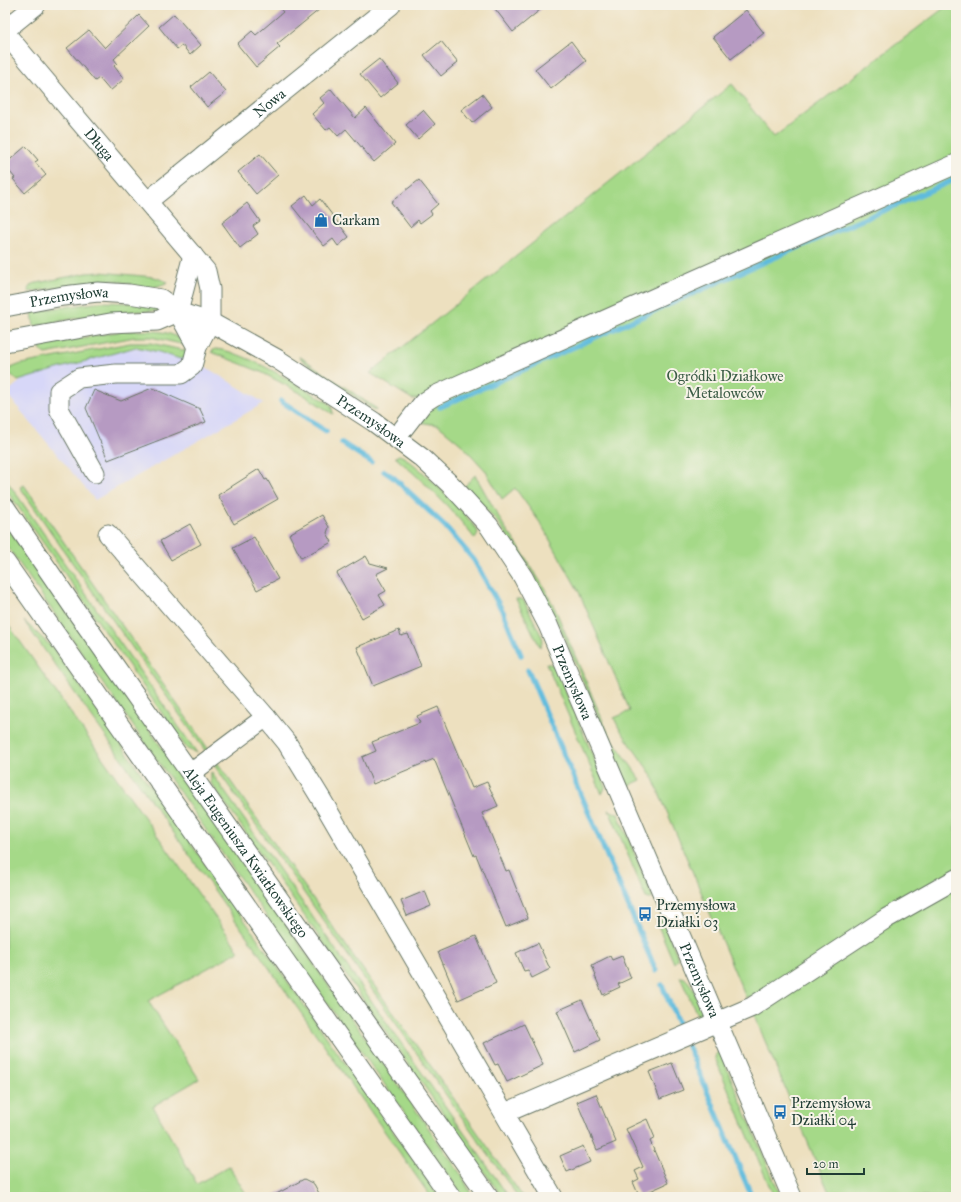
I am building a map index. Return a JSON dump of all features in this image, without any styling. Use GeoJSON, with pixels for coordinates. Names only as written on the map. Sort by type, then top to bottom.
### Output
{"type":"FeatureCollection","features":[{"type":"Feature","properties":{"kind":"street"},"geometry":{"type":"LineString","coordinates":[[5,30],[36,5]]}},
{"type":"Feature","properties":{"kind":"street","name":"Nowa"},"geometry":{"type":"LineString","coordinates":[[148,201],[391,5]]}},
{"type":"Feature","properties":{"kind":"street","name":"Długa"},"geometry":{"type":"LineString","coordinates":[[5,33],[206,271],[210,289],[210,322]]}},
{"type":"Feature","properties":{"kind":"street"},"geometry":{"type":"LineString","coordinates":[[396,438],[423,403],[434,396],[956,164]]}},
{"type":"Feature","properties":{"kind":"street"},"geometry":{"type":"LineString","coordinates":[[193,256],[178,312],[197,347]]}},
{"type":"Feature","properties":{"kind":"street","name":"Przemysłowa"},"geometry":{"type":"LineString","coordinates":[[5,307],[63,296],[98,292],[129,294],[160,299],[178,312],[210,322],[277,359],[374,422],[422,458],[471,506],[489,526],[523,577],[548,625],[792,1197]]}},
{"type":"Feature","properties":{"kind":"street","name":"Przemysłowa"},"geometry":{"type":"LineString","coordinates":[[6,342],[110,322],[157,321],[178,312]]}},
{"type":"Feature","properties":{"kind":"street"},"geometry":{"type":"LineString","coordinates":[[96,474],[59,409],[59,391],[79,378],[116,374],[181,374],[192,366],[197,347],[210,322]]}},
{"type":"Feature","properties":{"kind":"street","name":"Aleja Eugeniusza Kwiatkowskiego"},"geometry":{"type":"LineString","coordinates":[[5,506],[76,611],[489,1197]]}},
{"type":"Feature","properties":{"kind":"street"},"geometry":{"type":"LineString","coordinates":[[108,534],[266,717],[287,744],[320,797],[553,1197]]}},
{"type":"Feature","properties":{"kind":"street","name":"Aleja Eugeniusza Kwiatkowskiego"},"geometry":{"type":"LineString","coordinates":[[5,562],[451,1197]]}},
{"type":"Feature","properties":{"kind":"street"},"geometry":{"type":"LineString","coordinates":[[190,773],[266,717]]}},
{"type":"Feature","properties":{"kind":"street"},"geometry":{"type":"LineString","coordinates":[[505,1113],[752,1007],[887,918],[956,879]]}},
{"type":"Feature","properties":{"kind":"shaded area"},"geometry":{"type":"Polygon","coordinates":[[[134,348],[159,349],[204,366],[264,403],[95,500],[6,393],[28,375],[134,348]]]}},
{"type":"Feature","properties":{"kind":"green space","name":"Ogródki Działkowe Metalowców"},"geometry":{"type":"Polygon","coordinates":[[[948,5],[956,5],[956,1197],[831,1197],[754,1015],[758,1013],[750,996],[746,998],[651,774],[619,728],[614,718],[630,711],[578,590],[541,524],[515,488],[502,499],[485,470],[462,445],[438,425],[418,422],[419,399],[412,399],[370,373],[732,84],[774,137],[948,5]]]}},
{"type":"Feature","properties":{"kind":"green space"},"geometry":{"type":"Polygon","coordinates":[[[100,272],[154,277],[168,282],[152,287],[145,287],[108,280],[29,292],[28,289],[32,284],[87,273],[100,272]]]}},
{"type":"Feature","properties":{"kind":"green space"},"geometry":{"type":"Polygon","coordinates":[[[103,302],[129,303],[161,308],[159,311],[112,313],[34,326],[32,312],[103,302]]]}},
{"type":"Feature","properties":{"kind":"green space"},"geometry":{"type":"Polygon","coordinates":[[[122,331],[156,331],[165,333],[180,339],[185,345],[151,337],[135,337],[45,354],[41,351],[40,345],[122,331]]]}},
{"type":"Feature","properties":{"kind":"green space"},"geometry":{"type":"Polygon","coordinates":[[[130,343],[150,343],[187,351],[186,358],[180,359],[159,352],[136,347],[18,381],[6,370],[21,364],[130,343]]]}},
{"type":"Feature","properties":{"kind":"green space"},"geometry":{"type":"Polygon","coordinates":[[[215,349],[238,355],[281,375],[330,404],[333,414],[304,395],[261,372],[211,352],[215,349]]]}},
{"type":"Feature","properties":{"kind":"green space"},"geometry":{"type":"Polygon","coordinates":[[[299,356],[377,409],[376,411],[303,361],[299,356]]]}},
{"type":"Feature","properties":{"kind":"green space"},"geometry":{"type":"Polygon","coordinates":[[[399,455],[416,466],[463,513],[477,530],[478,534],[475,539],[437,496],[395,457],[399,455]]]}},
{"type":"Feature","properties":{"kind":"green space"},"geometry":{"type":"Polygon","coordinates":[[[475,475],[504,526],[545,589],[556,611],[608,733],[641,780],[628,786],[561,630],[531,570],[496,520],[465,486],[475,475]]]}},
{"type":"Feature","properties":{"kind":"green space"},"geometry":{"type":"Polygon","coordinates":[[[5,478],[197,753],[187,749],[5,488],[5,478]]]}},
{"type":"Feature","properties":{"kind":"green space"},"geometry":{"type":"Polygon","coordinates":[[[24,485],[209,750],[206,752],[64,551],[20,487],[24,485]]]}},
{"type":"Feature","properties":{"kind":"green space"},"geometry":{"type":"Polygon","coordinates":[[[5,524],[462,1176],[470,1192],[469,1196],[464,1197],[462,1195],[5,543],[5,524]]]}},
{"type":"Feature","properties":{"kind":"green space"},"geometry":{"type":"Polygon","coordinates":[[[516,599],[522,599],[524,601],[543,639],[540,647],[516,599]]]}},
{"type":"Feature","properties":{"kind":"green space"},"geometry":{"type":"Polygon","coordinates":[[[5,620],[239,951],[148,1001],[199,1079],[153,1106],[197,1184],[229,1166],[248,1197],[5,1197],[5,620]]]}},
{"type":"Feature","properties":{"kind":"green space"},"geometry":{"type":"Polygon","coordinates":[[[24,621],[54,649],[439,1197],[431,1197],[24,621]]]}},
{"type":"Feature","properties":{"kind":"green space"},"geometry":{"type":"Polygon","coordinates":[[[546,663],[553,665],[556,669],[605,784],[602,794],[546,663]]]}},
{"type":"Feature","properties":{"kind":"green space"},"geometry":{"type":"Polygon","coordinates":[[[217,762],[523,1197],[518,1197],[214,765],[217,762]]]}},
{"type":"Feature","properties":{"kind":"green space"},"geometry":{"type":"Polygon","coordinates":[[[211,772],[509,1197],[502,1197],[211,783],[211,772]]]}},
{"type":"Feature","properties":{"kind":"green space"},"geometry":{"type":"Polygon","coordinates":[[[609,810],[618,814],[653,898],[646,898],[609,810]]]}},
{"type":"Feature","properties":{"kind":"green space"},"geometry":{"type":"Polygon","coordinates":[[[661,916],[677,955],[677,960],[674,963],[656,921],[661,916]]]}},
{"type":"Feature","properties":{"kind":"green space"},"geometry":{"type":"Polygon","coordinates":[[[680,977],[688,981],[696,996],[702,1010],[702,1015],[699,1019],[680,977]]]}},
{"type":"Feature","properties":{"kind":"green space"},"geometry":{"type":"Polygon","coordinates":[[[720,1052],[781,1197],[774,1197],[715,1058],[716,1054],[720,1052]]]}},
{"type":"Feature","properties":{"kind":"building"},"geometry":{"type":"Polygon","coordinates":[[[277,5],[325,5],[277,44],[280,47],[256,67],[237,44],[252,31],[256,35],[283,12],[277,5]]]}},
{"type":"Feature","properties":{"kind":"building"},"geometry":{"type":"Polygon","coordinates":[[[492,5],[546,5],[513,32],[492,5]]]}},
{"type":"Feature","properties":{"kind":"building"},"geometry":{"type":"Polygon","coordinates":[[[746,10],[764,33],[731,59],[713,37],[746,10]]]}},
{"type":"Feature","properties":{"kind":"building"},"geometry":{"type":"Polygon","coordinates":[[[174,14],[201,45],[190,55],[182,45],[177,49],[159,27],[174,14]]]}},
{"type":"Feature","properties":{"kind":"building"},"geometry":{"type":"Polygon","coordinates":[[[139,15],[149,26],[114,59],[117,63],[114,66],[124,79],[110,91],[99,78],[95,81],[67,48],[89,30],[105,48],[139,15]]]}},
{"type":"Feature","properties":{"kind":"building"},"geometry":{"type":"Polygon","coordinates":[[[441,41],[458,62],[441,76],[424,55],[441,41]]]}},
{"type":"Feature","properties":{"kind":"building"},"geometry":{"type":"Polygon","coordinates":[[[571,41],[586,61],[551,89],[535,69],[571,41]]]}},
{"type":"Feature","properties":{"kind":"building"},"geometry":{"type":"Polygon","coordinates":[[[379,59],[398,83],[380,98],[360,74],[379,59]]]}},
{"type":"Feature","properties":{"kind":"building"},"geometry":{"type":"Polygon","coordinates":[[[209,72],[226,92],[207,107],[191,87],[209,72]]]}},
{"type":"Feature","properties":{"kind":"building"},"geometry":{"type":"Polygon","coordinates":[[[331,89],[355,118],[366,108],[395,144],[374,162],[346,129],[338,136],[330,127],[326,130],[312,114],[324,103],[320,98],[331,89]]]}},
{"type":"Feature","properties":{"kind":"building"},"geometry":{"type":"Polygon","coordinates":[[[482,94],[492,107],[472,123],[461,110],[482,94]]]}},
{"type":"Feature","properties":{"kind":"building"},"geometry":{"type":"Polygon","coordinates":[[[423,110],[435,124],[418,139],[406,125],[423,110]]]}},
{"type":"Feature","properties":{"kind":"building"},"geometry":{"type":"Polygon","coordinates":[[[26,146],[38,160],[35,162],[46,175],[25,193],[13,179],[15,178],[5,164],[26,146]]]}},
{"type":"Feature","properties":{"kind":"building"},"geometry":{"type":"Polygon","coordinates":[[[260,154],[278,175],[256,194],[238,172],[260,154]]]}},
{"type":"Feature","properties":{"kind":"building"},"geometry":{"type":"Polygon","coordinates":[[[419,180],[438,204],[430,211],[432,214],[420,223],[418,220],[410,227],[391,202],[419,180]]]}},
{"type":"Feature","properties":{"kind":"building"},"geometry":{"type":"Polygon","coordinates":[[[306,195],[313,205],[320,199],[349,237],[338,246],[333,239],[324,246],[292,206],[306,195]]]}},
{"type":"Feature","properties":{"kind":"building"},"geometry":{"type":"Polygon","coordinates":[[[247,203],[260,221],[253,226],[258,234],[240,248],[222,223],[247,203]]]}},
{"type":"Feature","properties":{"kind":"building"},"geometry":{"type":"Polygon","coordinates":[[[152,388],[200,409],[206,422],[108,460],[86,408],[94,390],[121,401],[152,388]]]}},
{"type":"Feature","properties":{"kind":"building"},"geometry":{"type":"Polygon","coordinates":[[[259,469],[265,480],[267,479],[278,499],[234,524],[218,495],[259,469]]]}},
{"type":"Feature","properties":{"kind":"building"},"geometry":{"type":"Polygon","coordinates":[[[322,515],[329,527],[327,533],[332,542],[301,558],[289,534],[322,515]]]}},
{"type":"Feature","properties":{"kind":"building"},"geometry":{"type":"Polygon","coordinates":[[[190,524],[201,544],[171,560],[160,541],[190,524]]]}},
{"type":"Feature","properties":{"kind":"building"},"geometry":{"type":"Polygon","coordinates":[[[254,537],[278,579],[257,590],[233,548],[254,537]]]}},
{"type":"Feature","properties":{"kind":"building"},"geometry":{"type":"Polygon","coordinates":[[[366,556],[370,563],[388,568],[376,574],[386,591],[379,595],[385,605],[362,618],[337,573],[366,556]]]}},
{"type":"Feature","properties":{"kind":"building"},"geometry":{"type":"Polygon","coordinates":[[[399,630],[401,636],[408,634],[421,666],[373,686],[357,647],[399,630]]]}},
{"type":"Feature","properties":{"kind":"building"},"geometry":{"type":"Polygon","coordinates":[[[438,707],[472,788],[487,782],[498,806],[482,813],[506,871],[509,870],[528,918],[506,927],[476,855],[474,856],[434,759],[373,784],[362,757],[376,751],[372,742],[420,723],[417,716],[438,707]]]}},
{"type":"Feature","properties":{"kind":"building"},"geometry":{"type":"Polygon","coordinates":[[[425,891],[431,906],[407,916],[401,901],[425,891]]]}},
{"type":"Feature","properties":{"kind":"building"},"geometry":{"type":"Polygon","coordinates":[[[476,936],[496,983],[458,1000],[438,952],[476,936]]]}},
{"type":"Feature","properties":{"kind":"building"},"geometry":{"type":"Polygon","coordinates":[[[538,943],[550,969],[532,978],[528,970],[524,971],[516,953],[538,943]]]}},
{"type":"Feature","properties":{"kind":"building"},"geometry":{"type":"Polygon","coordinates":[[[610,956],[612,960],[622,956],[631,978],[618,984],[620,987],[603,995],[592,965],[610,956]]]}},
{"type":"Feature","properties":{"kind":"building"},"geometry":{"type":"Polygon","coordinates":[[[582,1000],[600,1040],[575,1052],[557,1011],[582,1000]]]}},
{"type":"Feature","properties":{"kind":"building"},"geometry":{"type":"Polygon","coordinates":[[[524,1024],[543,1065],[507,1082],[498,1064],[495,1065],[484,1043],[524,1024]]]}},
{"type":"Feature","properties":{"kind":"building"},"geometry":{"type":"Polygon","coordinates":[[[672,1063],[683,1090],[660,1099],[649,1072],[672,1063]]]}},
{"type":"Feature","properties":{"kind":"building"},"geometry":{"type":"Polygon","coordinates":[[[596,1094],[616,1142],[597,1150],[577,1102],[596,1094]]]}},
{"type":"Feature","properties":{"kind":"building"},"geometry":{"type":"Polygon","coordinates":[[[647,1119],[655,1138],[650,1141],[668,1183],[639,1196],[633,1182],[639,1179],[635,1171],[643,1167],[626,1129],[647,1119]]]}},
{"type":"Feature","properties":{"kind":"building"},"geometry":{"type":"Polygon","coordinates":[[[583,1146],[590,1162],[567,1172],[560,1156],[583,1146]]]}},
{"type":"Feature","properties":{"kind":"building"},"geometry":{"type":"Polygon","coordinates":[[[304,1179],[314,1184],[321,1197],[271,1197],[304,1179]]]}},
{"type":"Feature","properties":{"kind":"waterway"},"geometry":{"type":"LineString","coordinates":[[440,407],[725,279],[956,179]]}},
{"type":"Feature","properties":{"kind":"waterway"},"geometry":{"type":"LineString","coordinates":[[281,401],[326,431]]}},
{"type":"Feature","properties":{"kind":"waterway"},"geometry":{"type":"LineString","coordinates":[[342,443],[371,462]]}},
{"type":"Feature","properties":{"kind":"waterway"},"geometry":{"type":"LineString","coordinates":[[384,471],[394,478],[445,526],[474,560],[503,612],[521,655]]}},
{"type":"Feature","properties":{"kind":"waterway"},"geometry":{"type":"LineString","coordinates":[[528,670],[656,971]]}},
{"type":"Feature","properties":{"kind":"waterway"},"geometry":{"type":"LineString","coordinates":[[662,985],[679,1025]]}},
{"type":"Feature","properties":{"kind":"waterway"},"geometry":{"type":"LineString","coordinates":[[688,1046],[752,1197]]}},
{"type":"Feature","properties":{"kind":"place","name":"Carkam"},"geometry":{"type":"Point","coordinates":[321,220]}},
{"type":"Feature","properties":{"kind":"place","name":"Przemysłowa Działki 03"},"geometry":{"type":"Point","coordinates":[645,914]}},
{"type":"Feature","properties":{"kind":"place","name":"Przemysłowa Działki 04"},"geometry":{"type":"Point","coordinates":[780,1112]}}]}
